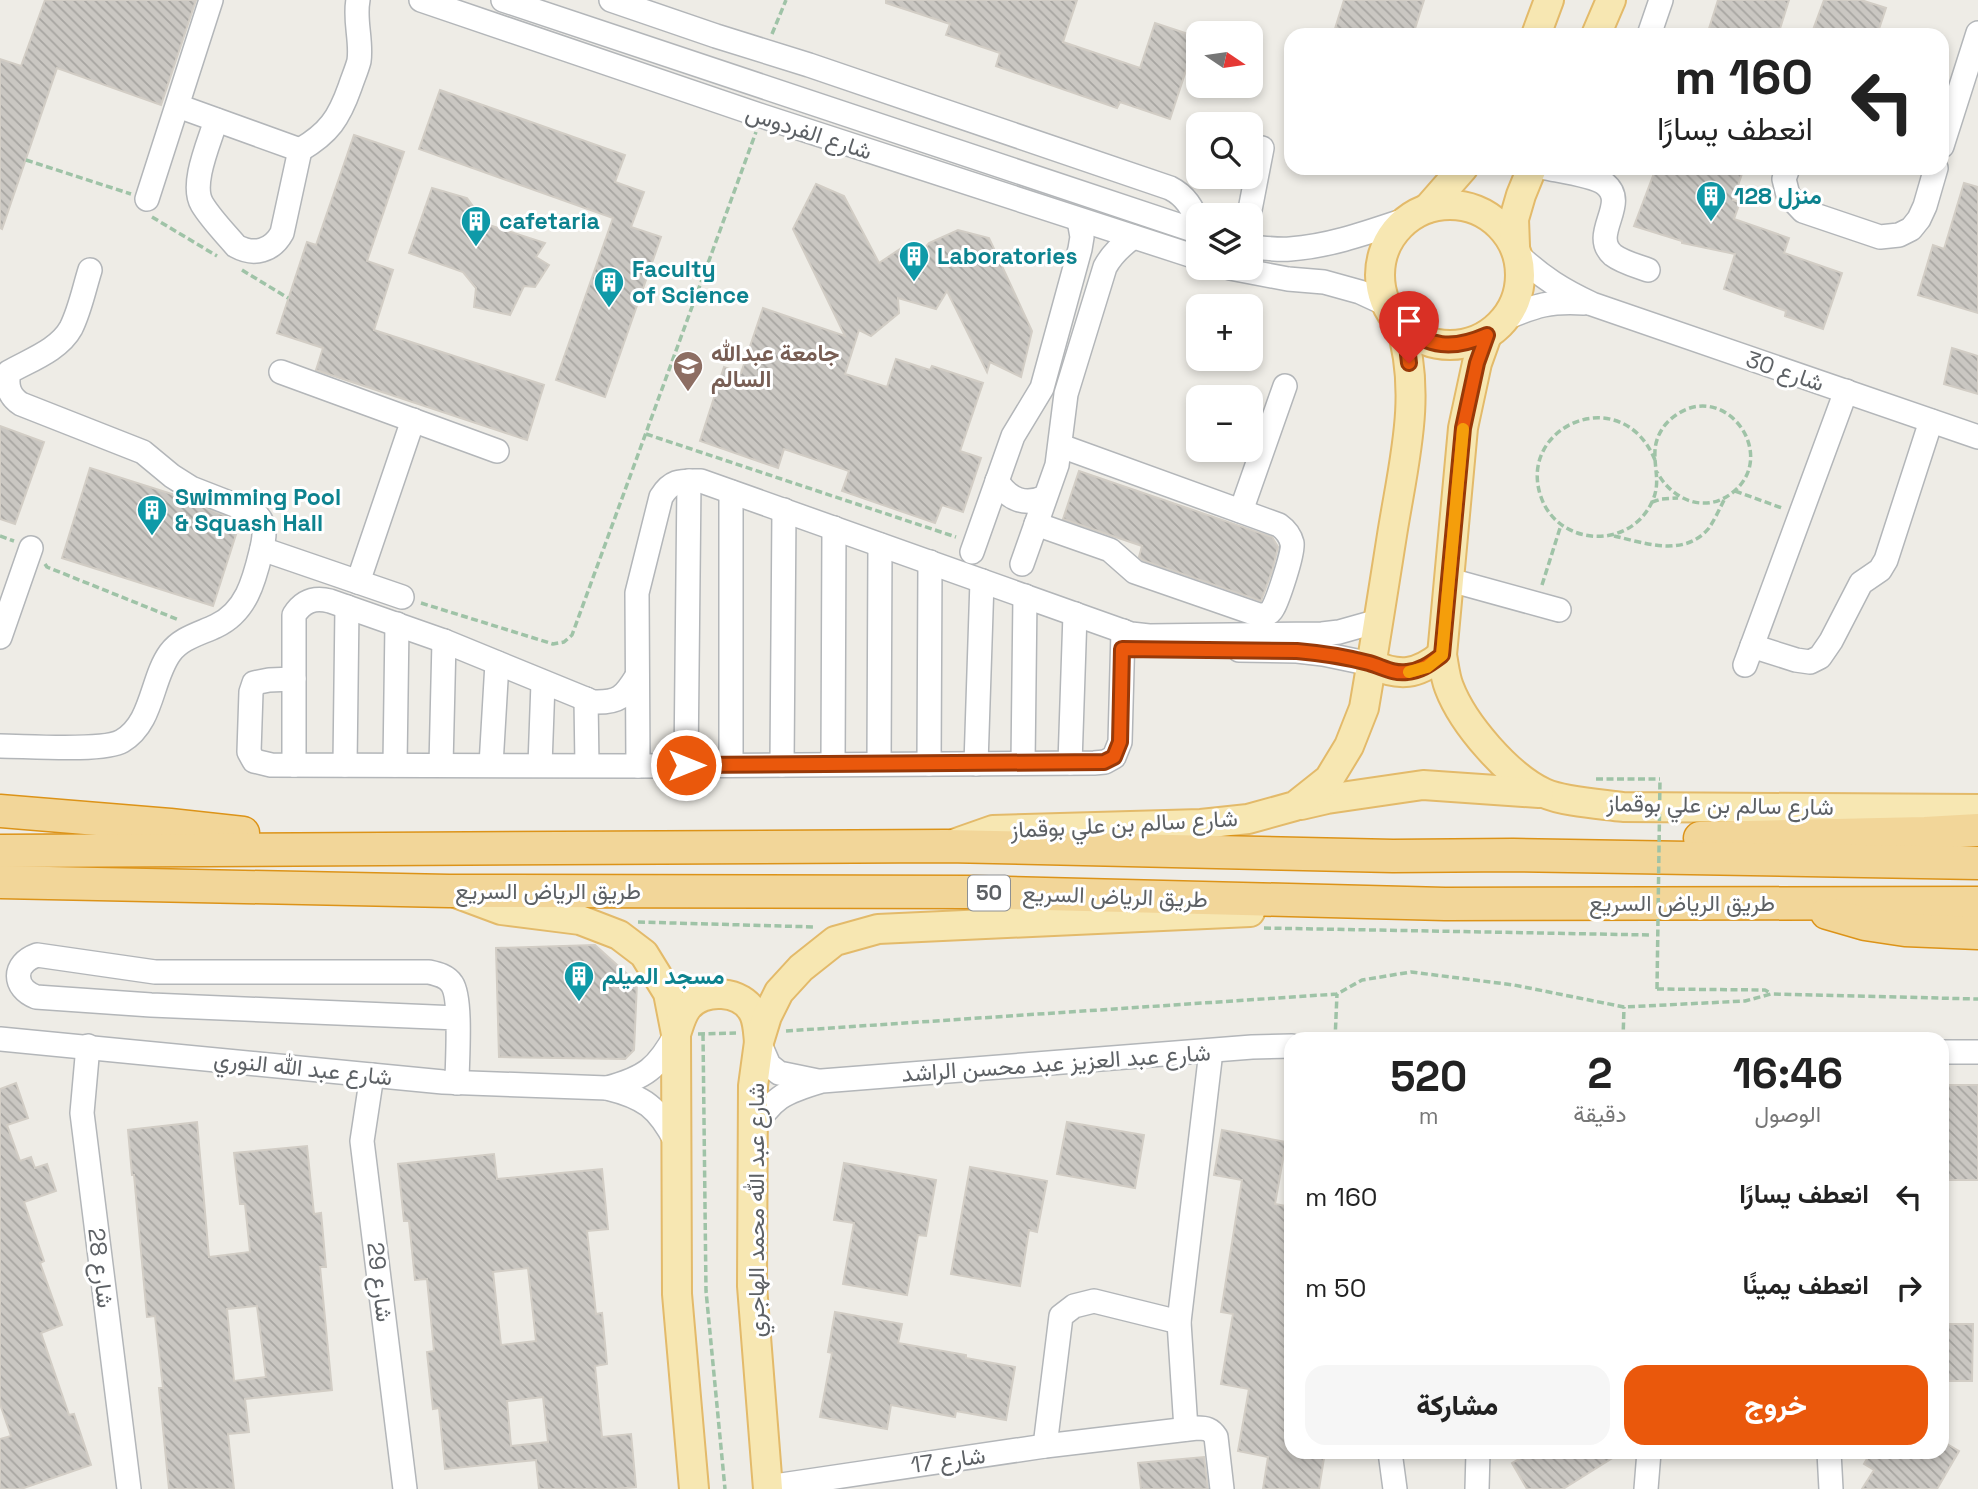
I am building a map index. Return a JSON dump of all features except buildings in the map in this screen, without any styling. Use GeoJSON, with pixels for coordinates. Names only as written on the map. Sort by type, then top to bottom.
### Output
{"type":"FeatureCollection","features":[{"type":"Feature","properties":{"kind":"highway"},"geometry":{"type":"LineString","coordinates":[[0,811],[170,825],[390,850]]}},
{"type":"Feature","properties":{"kind":"highway"},"geometry":{"type":"LineString","coordinates":[[1514,855],[1557,842],[1593,838],[1898,834],[1978,830]]}},
{"type":"Feature","properties":{"kind":"highway","name":"طريق الرياض السريع"},"geometry":{"type":"LineString","coordinates":[[0,851],[946,846],[1393,856],[1514,855],[1978,863]]}},
{"type":"Feature","properties":{"kind":"highway","name":"طريق الرياض السريع"},"geometry":{"type":"LineString","coordinates":[[0,882],[449,891],[969,892],[1445,904],[1978,903]]}},
{"type":"Feature","properties":{"kind":"highway"},"geometry":{"type":"LineString","coordinates":[[0,896],[129,885]]}},
{"type":"Feature","properties":{"kind":"highway"},"geometry":{"type":"LineString","coordinates":[[1796,902],[1865,924],[1905,930],[1978,933]]}},
{"type":"Feature","properties":{"kind":"main road"},"geometry":{"type":"LineString","coordinates":[[1539,28],[1549,0]]}},
{"type":"Feature","properties":{"kind":"main road"},"geometry":{"type":"LineString","coordinates":[[1599,28],[1611,0]]}},
{"type":"Feature","properties":{"kind":"main road"},"geometry":{"type":"LineString","coordinates":[[1456,175],[1418,213],[1396,230],[1382,258],[1380,274],[1381,289],[1393,314],[1420,338],[1442,345],[1465,343],[1496,327],[1516,299],[1521,277],[1514,219],[1529,175]]}},
{"type":"Feature","properties":{"kind":"main road"},"geometry":{"type":"LineString","coordinates":[[1418,213],[1453,204],[1479,210],[1500,225],[1516,251]]}},
{"type":"Feature","properties":{"kind":"main road","name":"شارع سالم بن علي بوقماز"},"geometry":{"type":"LineString","coordinates":[[946,846],[993,830],[1201,824],[1248,819],[1295,806],[1329,779],[1349,746],[1364,708],[1409,428],[1412,381],[1407,346],[1393,314]]}},
{"type":"Feature","properties":{"kind":"main road","name":"شارع سالم بن علي بوقماز"},"geometry":{"type":"LineString","coordinates":[[1496,327],[1477,363],[1463,428],[1442,655],[1448,686],[1464,716],[1511,772],[1545,793],[1577,801],[1623,807],[1978,808]]}},
{"type":"Feature","properties":{"kind":"main road"},"geometry":{"type":"LineString","coordinates":[[1371,664],[1389,671],[1408,673],[1427,667],[1442,655]]}},
{"type":"Feature","properties":{"kind":"main road"},"geometry":{"type":"LineString","coordinates":[[1295,806],[1423,785],[1545,793]]}},
{"type":"Feature","properties":{"kind":"main road"},"geometry":{"type":"LineString","coordinates":[[449,891],[501,910],[580,920],[619,935],[644,954],[690,1034]]}},
{"type":"Feature","properties":{"kind":"main road","name":"شارع عبد الله محمد الهاجري"},"geometry":{"type":"LineString","coordinates":[[768,1488],[752,1286],[754,1086],[760,1036],[767,1016],[779,992],[801,968],[835,941],[878,929],[1445,904]]}},
{"type":"Feature","properties":{"kind":"main road"},"geometry":{"type":"LineString","coordinates":[[694,1489],[677,1294],[676,1142],[690,1034],[688,1006],[715,993],[730,995],[743,1002],[754,1013],[760,1036]]}},
{"type":"Feature","properties":{"kind":"street"},"geometry":{"type":"LineString","coordinates":[[147,199],[211,0]]}},
{"type":"Feature","properties":{"kind":"street"},"geometry":{"type":"LineString","coordinates":[[178,106],[300,149],[315,142],[337,118],[345,103],[359,60],[358,0]]}},
{"type":"Feature","properties":{"kind":"street","name":"شارع الفردوس"},"geometry":{"type":"LineString","coordinates":[[421,0],[762,116],[1186,254]]}},
{"type":"Feature","properties":{"kind":"street","name":"شارع الفردوس"},"geometry":{"type":"LineString","coordinates":[[503,0],[1186,228]]}},
{"type":"Feature","properties":{"kind":"street"},"geometry":{"type":"LineString","coordinates":[[611,0],[1170,188],[1181,194],[1188,203]]}},
{"type":"Feature","properties":{"kind":"street"},"geometry":{"type":"LineString","coordinates":[[1651,28],[1661,0]]}},
{"type":"Feature","properties":{"kind":"street"},"geometry":{"type":"LineString","coordinates":[[1949,113],[1978,33]]}},
{"type":"Feature","properties":{"kind":"street"},"geometry":{"type":"LineString","coordinates":[[716,36],[734,78]]}},
{"type":"Feature","properties":{"kind":"street"},"geometry":{"type":"LineString","coordinates":[[767,89],[809,65]]}},
{"type":"Feature","properties":{"kind":"street"},"geometry":{"type":"LineString","coordinates":[[216,120],[200,173],[199,193],[201,203],[242,250],[262,251],[279,239],[300,149]]}},
{"type":"Feature","properties":{"kind":"street"},"geometry":{"type":"LineString","coordinates":[[1576,175],[1597,180],[1611,192],[1613,210],[1604,239],[1607,248],[1621,260],[1648,270]]}},
{"type":"Feature","properties":{"kind":"street"},"geometry":{"type":"LineString","coordinates":[[1785,175],[1788,195],[1804,211],[1880,237],[1899,235],[1911,229],[1925,206],[1934,175]]}},
{"type":"Feature","properties":{"kind":"street"},"geometry":{"type":"LineString","coordinates":[[1263,248],[1287,250],[1325,244],[1354,237],[1418,213]]}},
{"type":"Feature","properties":{"kind":"street"},"geometry":{"type":"LineString","coordinates":[[974,548],[1019,424],[1042,388],[1080,249],[1082,237],[1079,220]]}},
{"type":"Feature","properties":{"kind":"street"},"geometry":{"type":"LineString","coordinates":[[1022,565],[1057,465],[1066,394],[1105,267],[1119,247],[1133,237]]}},
{"type":"Feature","properties":{"kind":"street","name":"شارع 30"},"geometry":{"type":"LineString","coordinates":[[1516,251],[1540,275],[1592,304],[1978,437]]}},
{"type":"Feature","properties":{"kind":"street"},"geometry":{"type":"LineString","coordinates":[[0,746],[99,746],[123,740],[140,723],[162,666],[172,651],[181,642],[227,620],[243,603],[254,580],[265,536],[265,528],[255,513],[191,488],[143,453],[21,404],[10,393],[7,383],[9,372],[59,342],[71,327],[90,270]]}},
{"type":"Feature","properties":{"kind":"street"},"geometry":{"type":"LineString","coordinates":[[1263,274],[1324,282],[1360,292],[1393,314]]}},
{"type":"Feature","properties":{"kind":"street","name":"شارع 30"},"geometry":{"type":"LineString","coordinates":[[1496,327],[1533,306],[1561,302],[1592,304]]}},
{"type":"Feature","properties":{"kind":"street"},"geometry":{"type":"LineString","coordinates":[[281,372],[497,451]]}},
{"type":"Feature","properties":{"kind":"street"},"geometry":{"type":"LineString","coordinates":[[1241,511],[1286,386]]}},
{"type":"Feature","properties":{"kind":"street"},"geometry":{"type":"LineString","coordinates":[[1846,391],[1749,655],[1810,662],[1820,657],[1861,583],[1880,570],[1886,560],[1931,421]]}},
{"type":"Feature","properties":{"kind":"street"},"geometry":{"type":"LineString","coordinates":[[358,582],[413,420]]}},
{"type":"Feature","properties":{"kind":"street"},"geometry":{"type":"LineString","coordinates":[[1036,524],[1110,551],[1135,572],[1262,615],[1274,607],[1292,551],[1288,533],[1279,525],[1061,446]]}},
{"type":"Feature","properties":{"kind":"street"},"geometry":{"type":"LineString","coordinates":[[638,766],[637,593],[661,497],[667,487],[681,481],[701,481],[1025,596],[1075,614],[1123,640],[1297,651],[1371,664]]}},
{"type":"Feature","properties":{"kind":"street"},"geometry":{"type":"LineString","coordinates":[[686,765],[689,481]]}},
{"type":"Feature","properties":{"kind":"street"},"geometry":{"type":"LineString","coordinates":[[997,481],[1003,491],[1023,502],[1035,502],[1045,497]]}},
{"type":"Feature","properties":{"kind":"street"},"geometry":{"type":"LineString","coordinates":[[731,492],[731,765]]}},
{"type":"Feature","properties":{"kind":"street"},"geometry":{"type":"LineString","coordinates":[[782,765],[784,510]]}},
{"type":"Feature","properties":{"kind":"street"},"geometry":{"type":"LineString","coordinates":[[833,764],[834,528]]}},
{"type":"Feature","properties":{"kind":"street"},"geometry":{"type":"LineString","coordinates":[[879,764],[880,545]]}},
{"type":"Feature","properties":{"kind":"street"},"geometry":{"type":"LineString","coordinates":[[0,637],[31,548]]}},
{"type":"Feature","properties":{"kind":"street"},"geometry":{"type":"LineString","coordinates":[[262,549],[402,597]]}},
{"type":"Feature","properties":{"kind":"street"},"geometry":{"type":"LineString","coordinates":[[929,764],[930,562]]}},
{"type":"Feature","properties":{"kind":"street"},"geometry":{"type":"LineString","coordinates":[[1450,580],[1559,610]]}},
{"type":"Feature","properties":{"kind":"street"},"geometry":{"type":"LineString","coordinates":[[976,764],[982,581]]}},
{"type":"Feature","properties":{"kind":"street"},"geometry":{"type":"LineString","coordinates":[[1023,763],[1025,596]]}},
{"type":"Feature","properties":{"kind":"street"},"geometry":{"type":"LineString","coordinates":[[294,765],[294,615],[307,601],[320,598],[397,624],[593,702],[608,703],[617,700],[628,692],[637,676]]}},
{"type":"Feature","properties":{"kind":"street"},"geometry":{"type":"LineString","coordinates":[[345,765],[347,607]]}},
{"type":"Feature","properties":{"kind":"street"},"geometry":{"type":"LineString","coordinates":[[1070,763],[1075,614]]}},
{"type":"Feature","properties":{"kind":"street"},"geometry":{"type":"LineString","coordinates":[[1123,640],[1149,636],[1322,634],[1378,621]]}},
{"type":"Feature","properties":{"kind":"street"},"geometry":{"type":"LineString","coordinates":[[395,765],[397,624]]}},
{"type":"Feature","properties":{"kind":"street"},"geometry":{"type":"LineString","coordinates":[[294,679],[269,680],[254,684],[251,692],[249,752],[254,761],[261,764],[294,765],[638,766],[1104,762],[1114,757],[1120,742],[1123,640]]}},
{"type":"Feature","properties":{"kind":"street"},"geometry":{"type":"LineString","coordinates":[[441,765],[444,641]]}},
{"type":"Feature","properties":{"kind":"street"},"geometry":{"type":"LineString","coordinates":[[491,765],[496,663]]}},
{"type":"Feature","properties":{"kind":"street"},"geometry":{"type":"LineString","coordinates":[[540,765],[543,682]]}},
{"type":"Feature","properties":{"kind":"street"},"geometry":{"type":"LineString","coordinates":[[586,699],[587,765]]}},
{"type":"Feature","properties":{"kind":"street"},"geometry":{"type":"LineString","coordinates":[[457,1018],[152,1005],[36,997],[24,990],[18,972],[21,964],[37,955],[155,972],[440,974],[448,979],[457,996],[457,1018],[457,1083]]}},
{"type":"Feature","properties":{"kind":"street","name":"شارع عبد الله النوري"},"geometry":{"type":"LineString","coordinates":[[607,1088],[629,1082],[649,1071],[690,1034]]}},
{"type":"Feature","properties":{"kind":"street","name":"شارع عبد العزيز عبد محسن الراشد"},"geometry":{"type":"LineString","coordinates":[[760,1036],[769,1065],[779,1073],[822,1081]]}},
{"type":"Feature","properties":{"kind":"street","name":"شارع عبد الله النوري"},"geometry":{"type":"LineString","coordinates":[[0,1039],[457,1083],[607,1088],[629,1093],[649,1105],[665,1121],[676,1142]]}},
{"type":"Feature","properties":{"kind":"street","name":"شارع 28"},"geometry":{"type":"LineString","coordinates":[[88,1046],[82,1113],[129,1489]]}},
{"type":"Feature","properties":{"kind":"street","name":"شارع عبد العزيز عبد محسن الراشد"},"geometry":{"type":"LineString","coordinates":[[752,1132],[764,1112],[781,1096],[822,1081],[1284,1046]]}},
{"type":"Feature","properties":{"kind":"street"},"geometry":{"type":"LineString","coordinates":[[1212,1051],[1178,1322],[1186,1429],[1205,1428],[1212,1431],[1216,1437],[1222,1489]]}},
{"type":"Feature","properties":{"kind":"street"},"geometry":{"type":"LineString","coordinates":[[1949,1052],[1978,1052]]}},
{"type":"Feature","properties":{"kind":"street","name":"شارع 29"},"geometry":{"type":"LineString","coordinates":[[373,1074],[362,1141],[405,1489]]}},
{"type":"Feature","properties":{"kind":"street"},"geometry":{"type":"LineString","coordinates":[[1045,1446],[1061,1316],[1074,1306],[1094,1301],[1178,1322]]}},
{"type":"Feature","properties":{"kind":"street","name":"شارع 17"},"geometry":{"type":"LineString","coordinates":[[768,1488],[1045,1446],[1186,1429]]}},
{"type":"Feature","properties":{"kind":"street"},"geometry":{"type":"LineString","coordinates":[[1391,1459],[1395,1489]]}},
{"type":"Feature","properties":{"kind":"street"},"geometry":{"type":"LineString","coordinates":[[1477,1489],[1478,1459]]}},
{"type":"Feature","properties":{"kind":"street"},"geometry":{"type":"LineString","coordinates":[[1646,1489],[1648,1459]]}},
{"type":"Feature","properties":{"kind":"street"},"geometry":{"type":"LineString","coordinates":[[1829,1459],[1830,1489]]}},
{"type":"Feature","properties":{"kind":"path"},"geometry":{"type":"LineString","coordinates":[[402,597],[554,645],[564,642],[575,630],[762,116]]}},
{"type":"Feature","properties":{"kind":"path"},"geometry":{"type":"LineString","coordinates":[[26,160],[147,199],[145,213],[217,255]]}},
{"type":"Feature","properties":{"kind":"path"},"geometry":{"type":"LineString","coordinates":[[241,269],[288,298]]}},
{"type":"Feature","properties":{"kind":"path"},"geometry":{"type":"LineString","coordinates":[[1652,502],[1680,498],[1702,503],[1714,502],[1735,491],[1748,472],[1751,461],[1751,449],[1742,427],[1725,412],[1714,408],[1691,407],[1671,418],[1658,437],[1655,449],[1657,482],[1647,512],[1632,527],[1612,536],[1585,536],[1560,525],[1545,506],[1538,482],[1538,469],[1546,446],[1564,428],[1574,422],[1599,417],[1623,423],[1643,438],[1655,460]]}},
{"type":"Feature","properties":{"kind":"path"},"geometry":{"type":"LineString","coordinates":[[646,434],[974,548]]}},
{"type":"Feature","properties":{"kind":"path"},"geometry":{"type":"LineString","coordinates":[[1657,472],[1663,482],[1680,498]]}},
{"type":"Feature","properties":{"kind":"path"},"geometry":{"type":"LineString","coordinates":[[1735,491],[1800,515]]}},
{"type":"Feature","properties":{"kind":"path"},"geometry":{"type":"LineString","coordinates":[[1612,536],[1667,548],[1679,546],[1690,542],[1709,527],[1725,498]]}},
{"type":"Feature","properties":{"kind":"path"},"geometry":{"type":"LineString","coordinates":[[1537,603],[1560,525]]}},
{"type":"Feature","properties":{"kind":"path"},"geometry":{"type":"LineString","coordinates":[[0,536],[31,548],[47,567],[205,630]]}},
{"type":"Feature","properties":{"kind":"path"},"geometry":{"type":"LineString","coordinates":[[1595,779],[1660,779],[1657,989],[1765,990],[1771,994]]}},
{"type":"Feature","properties":{"kind":"path"},"geometry":{"type":"LineString","coordinates":[[634,922],[824,928]]}},
{"type":"Feature","properties":{"kind":"path"},"geometry":{"type":"LineString","coordinates":[[725,1489],[706,1291],[690,1034],[760,1036],[1337,994],[1362,980],[1411,972],[1514,985],[1624,1007],[1745,1001],[1771,994],[1978,999]]}},
{"type":"Feature","properties":{"kind":"path"},"geometry":{"type":"LineString","coordinates":[[1335,1032],[1337,994]]}},
{"type":"Feature","properties":{"kind":"path"},"geometry":{"type":"LineString","coordinates":[[1623,1032],[1624,1007]]}},
{"type":"Feature","properties":{"kind":"slow traffic"},"geometry":{"type":"LineString","coordinates":[[1409,672],[1427,667],[1442,655],[1463,429]]}},
{"type":"Feature","properties":{"kind":"place","name":"منزل 128"},"geometry":{"type":"Point","coordinates":[1711,223]}},
{"type":"Feature","properties":{"kind":"place","name":"cafetaria"},"geometry":{"type":"Point","coordinates":[476,248]}},
{"type":"Feature","properties":{"kind":"place","name":"Laboratories"},"geometry":{"type":"Point","coordinates":[914,283]}},
{"type":"Feature","properties":{"kind":"place","name":"Faculty of Science"},"geometry":{"type":"Point","coordinates":[609,309]}},
{"type":"Feature","properties":{"kind":"place","name":"جامعة عبدالله السالم"},"geometry":{"type":"Point","coordinates":[688,393]}},
{"type":"Feature","properties":{"kind":"place","name":"Swimming Pool & Squash Hall"},"geometry":{"type":"Point","coordinates":[152,537]}},
{"type":"Feature","properties":{"kind":"place","name":"مسجد الميلم"},"geometry":{"type":"Point","coordinates":[579,1003]}},
{"type":"Feature","properties":{"kind":"route"},"geometry":{"type":"LineString","coordinates":[[686,765],[1104,762],[1114,757],[1120,742],[1122,649],[1297,651],[1371,664],[1389,671],[1408,673],[1427,667],[1442,655],[1463,428],[1477,363],[1487,335],[1472,342],[1442,345],[1427,341],[1400,324],[1409,363]]}}]}
